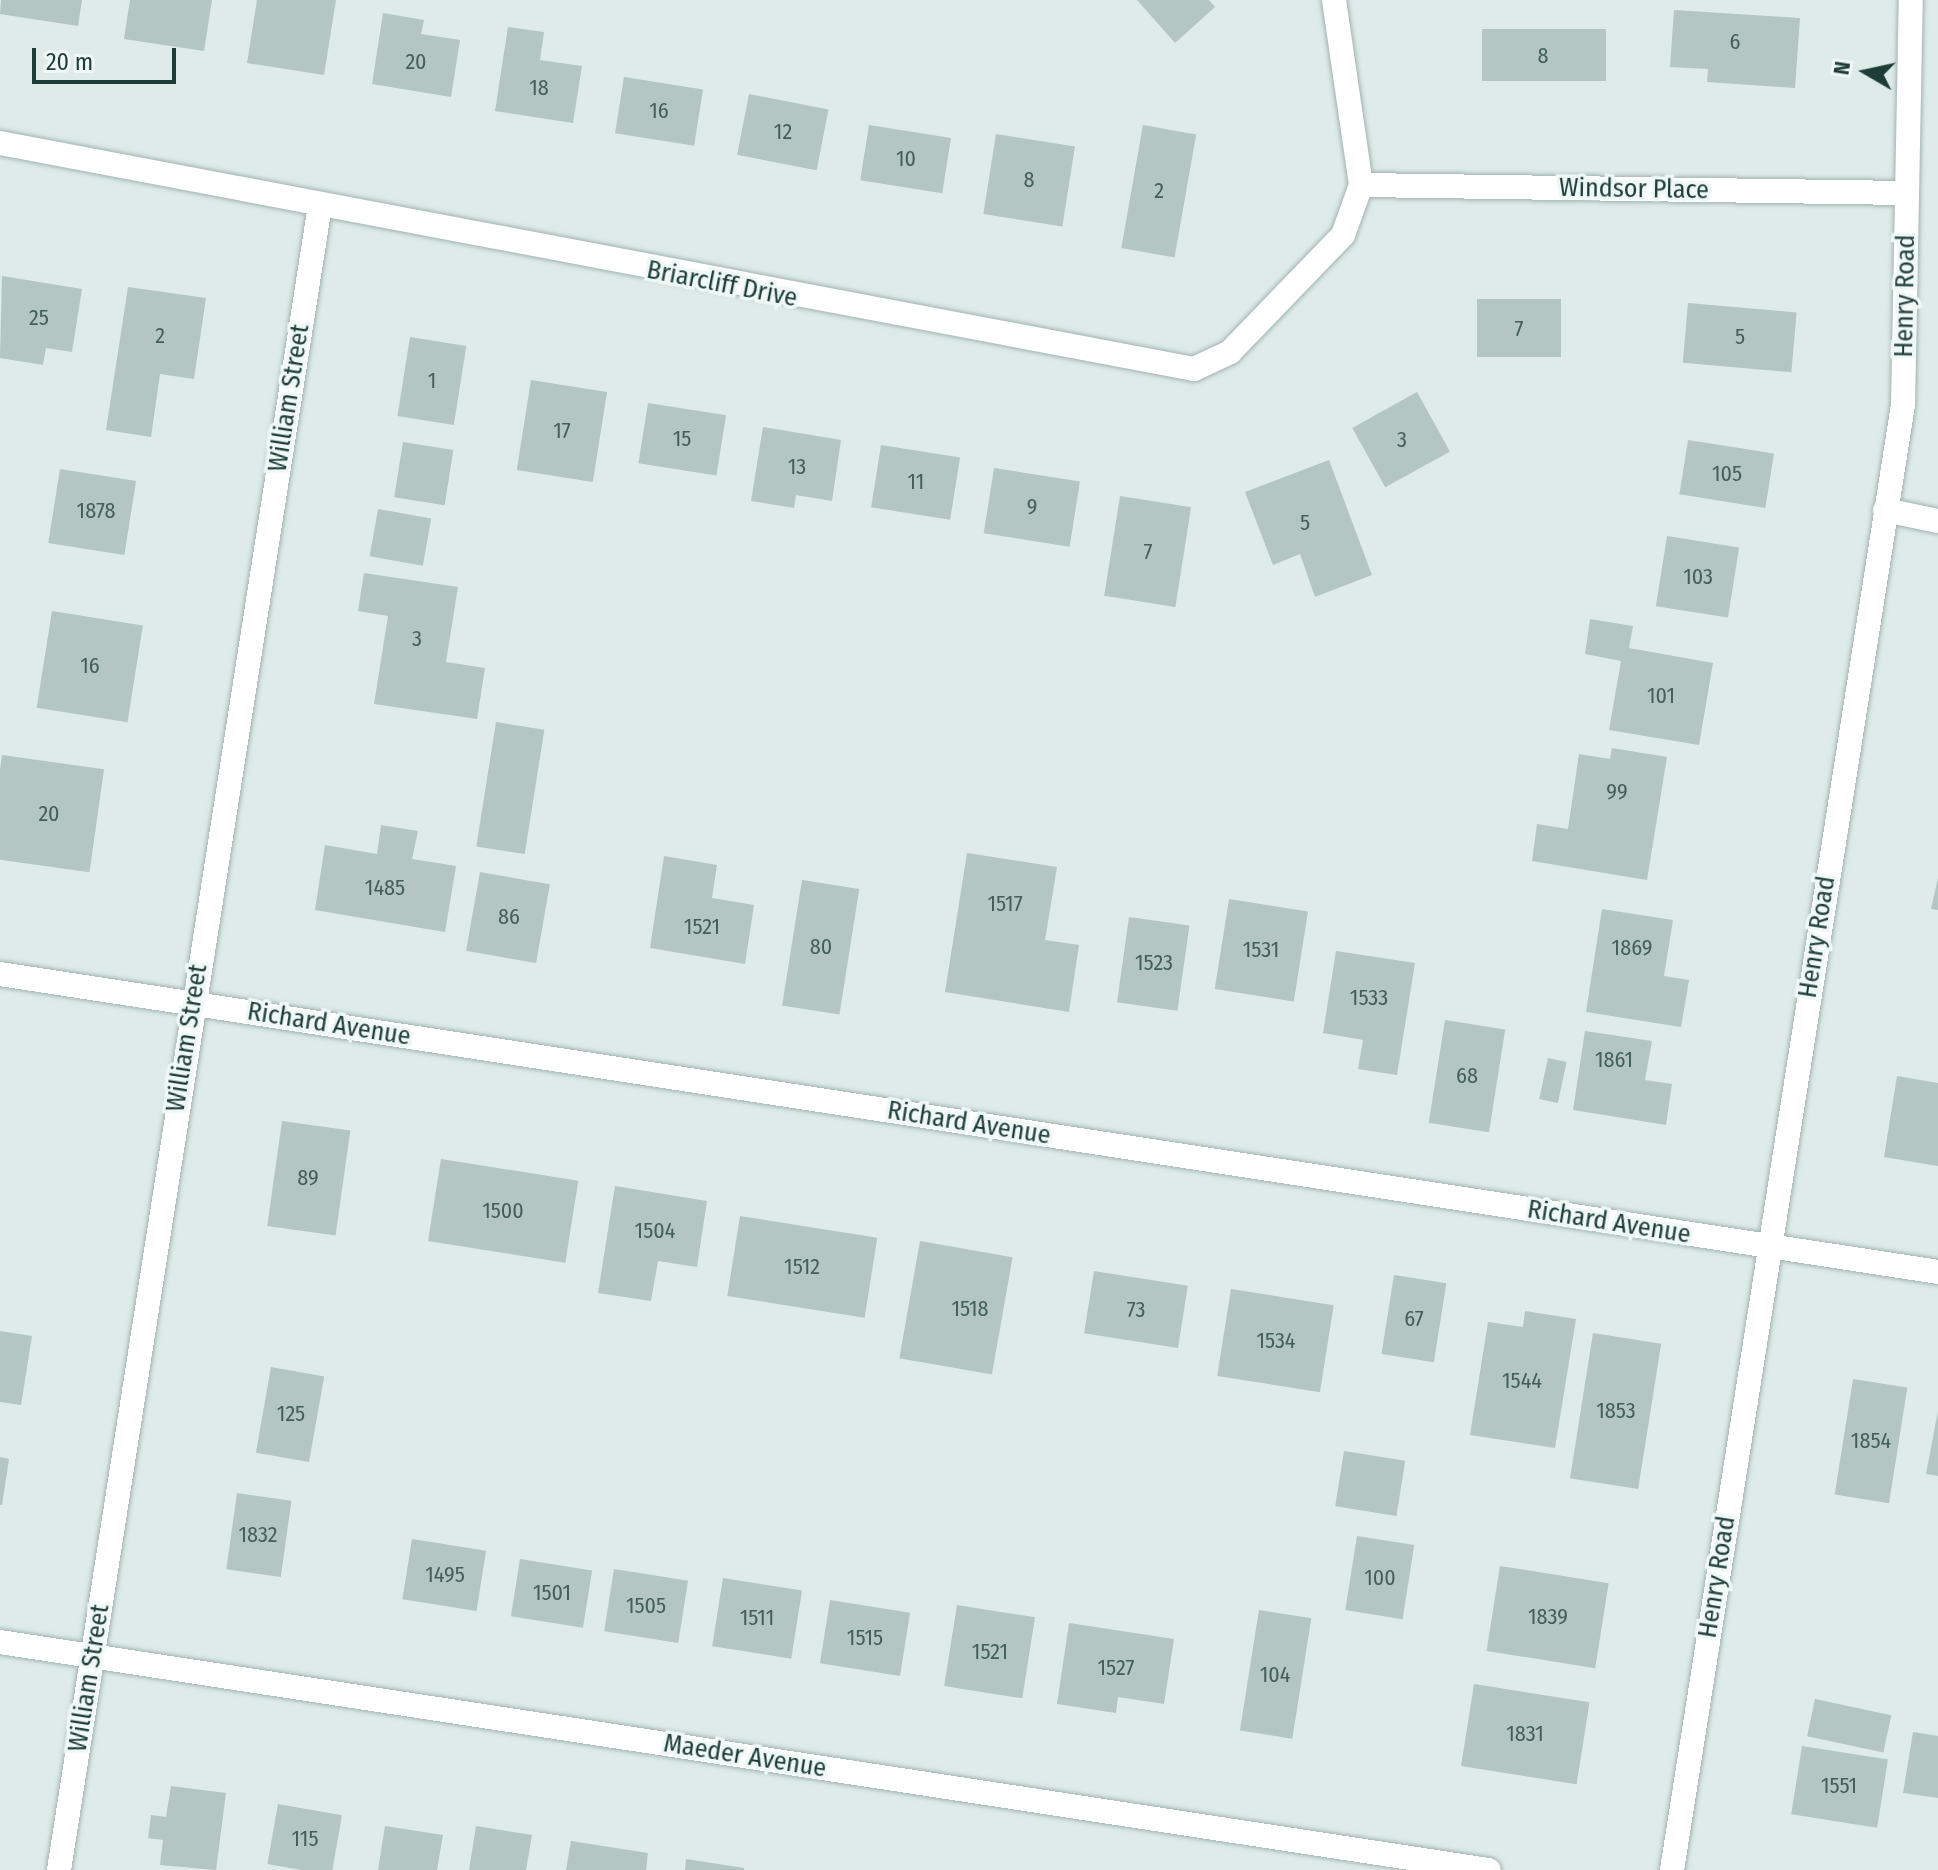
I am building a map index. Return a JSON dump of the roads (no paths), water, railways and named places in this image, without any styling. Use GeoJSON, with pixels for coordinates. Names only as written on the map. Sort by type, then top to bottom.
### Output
{"type":"FeatureCollection","features":[{"type":"Feature","properties":{"kind":"street"},"geometry":{"type":"LineString","coordinates":[[1334,0],[1361,185]]}},
{"type":"Feature","properties":{"kind":"street","name":"Henry Road"},"geometry":{"type":"LineString","coordinates":[[1672,1870],[1903,405],[1911,0]]}},
{"type":"Feature","properties":{"kind":"street","name":"Briarcliff Drive"},"geometry":{"type":"LineString","coordinates":[[0,143],[1194,369],[1230,352],[1290,298],[1343,235],[1361,185]]}},
{"type":"Feature","properties":{"kind":"street","name":"Windsor Place"},"geometry":{"type":"LineString","coordinates":[[1361,185],[1906,193]]}},
{"type":"Feature","properties":{"kind":"street","name":"William Street"},"geometry":{"type":"LineString","coordinates":[[59,1870],[192,1003],[320,206]]}},
{"type":"Feature","properties":{"kind":"street"},"geometry":{"type":"LineString","coordinates":[[1885,510],[1938,521]]}},
{"type":"Feature","properties":{"kind":"street","name":"Richard Avenue"},"geometry":{"type":"LineString","coordinates":[[0,974],[1938,1272]]}},
{"type":"Feature","properties":{"kind":"street","name":"Maeder Avenue"},"geometry":{"type":"LineString","coordinates":[[0,1642],[1489,1870]]}}]}
